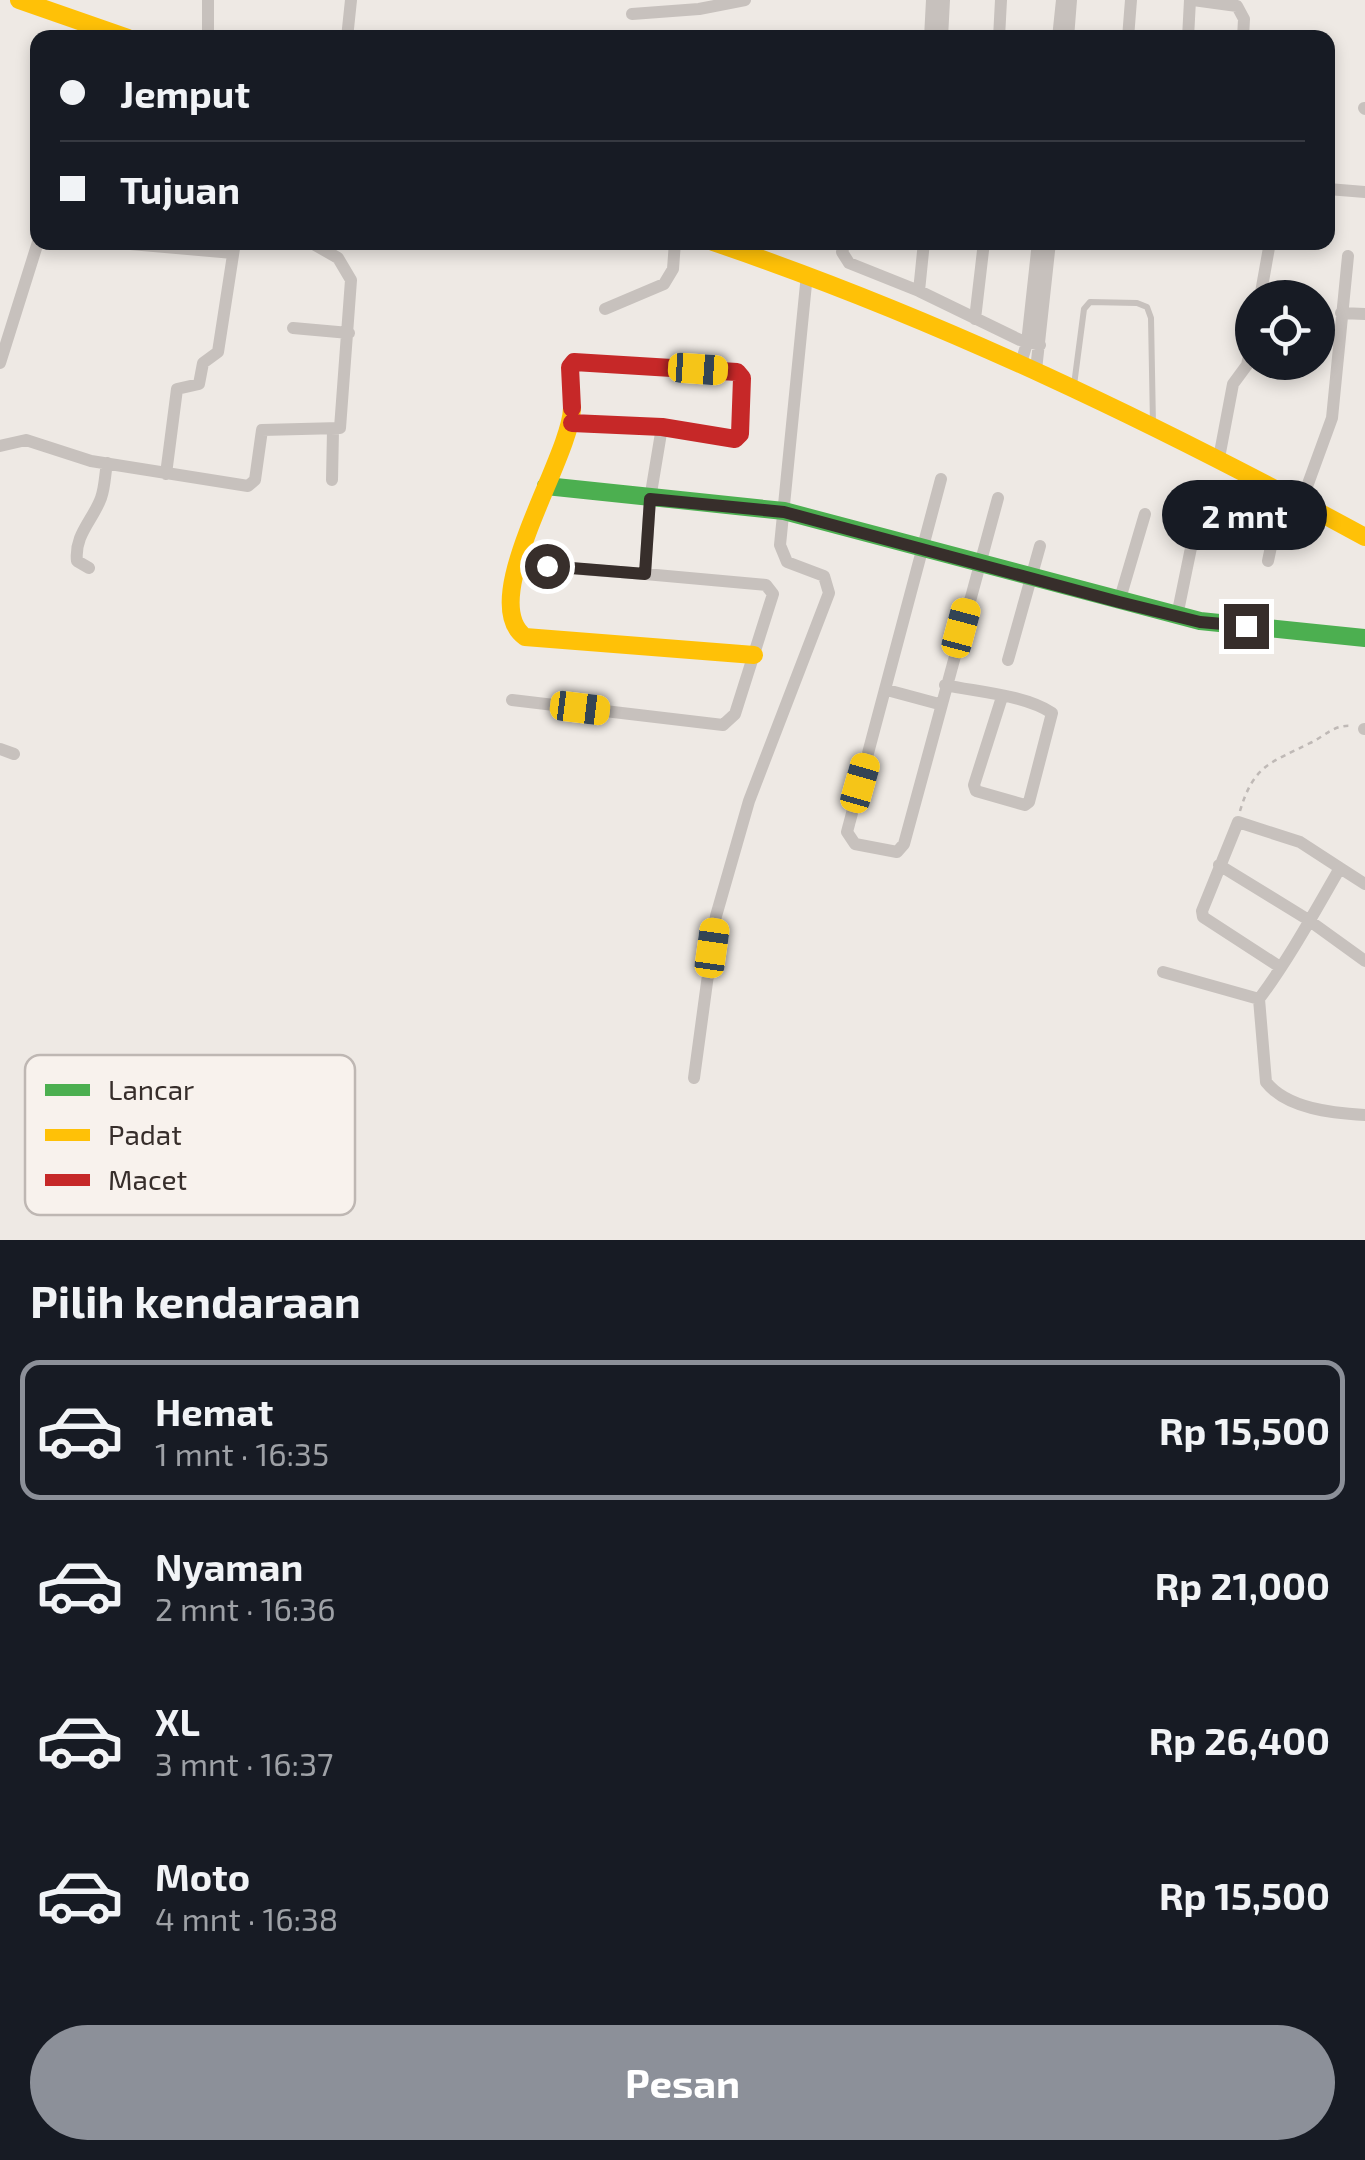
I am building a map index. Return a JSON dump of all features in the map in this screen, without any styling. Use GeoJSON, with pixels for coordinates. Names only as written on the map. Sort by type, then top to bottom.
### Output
{"type":"FeatureCollection","features":[{"type":"Feature","properties":{"kind":"street"},"geometry":{"type":"LineString","coordinates":[[208,0],[208,30]]}},
{"type":"Feature","properties":{"kind":"street"},"geometry":{"type":"LineString","coordinates":[[348,30],[351,0]]}},
{"type":"Feature","properties":{"kind":"street"},"geometry":{"type":"LineString","coordinates":[[632,14],[700,10],[745,0]]}},
{"type":"Feature","properties":{"kind":"street"},"geometry":{"type":"LineString","coordinates":[[930,30],[932,0]]}},
{"type":"Feature","properties":{"kind":"street"},"geometry":{"type":"LineString","coordinates":[[942,30],[944,0]]}},
{"type":"Feature","properties":{"kind":"street"},"geometry":{"type":"LineString","coordinates":[[1000,30],[1002,0]]}},
{"type":"Feature","properties":{"kind":"street"},"geometry":{"type":"LineString","coordinates":[[1059,30],[1062,0]]}},
{"type":"Feature","properties":{"kind":"street"},"geometry":{"type":"LineString","coordinates":[[1069,30],[1071,0]]}},
{"type":"Feature","properties":{"kind":"street"},"geometry":{"type":"LineString","coordinates":[[1129,30],[1131,0]]}},
{"type":"Feature","properties":{"kind":"street"},"geometry":{"type":"LineString","coordinates":[[1189,30],[1192,0],[1237,6],[1244,19],[1243,30]]}},
{"type":"Feature","properties":{"kind":"street"},"geometry":{"type":"LineString","coordinates":[[25,2],[95,30]]}},
{"type":"Feature","properties":{"kind":"street"},"geometry":{"type":"LineString","coordinates":[[1335,190],[1365,192]]}},
{"type":"Feature","properties":{"kind":"street"},"geometry":{"type":"LineString","coordinates":[[0,364],[36,250]]}},
{"type":"Feature","properties":{"kind":"street"},"geometry":{"type":"LineString","coordinates":[[166,474],[177,389],[200,384],[203,364],[216,355],[234,250]]}},
{"type":"Feature","properties":{"kind":"street"},"geometry":{"type":"LineString","coordinates":[[0,446],[26,440],[107,464],[248,486],[255,480],[262,430],[333,430],[342,426],[349,272],[338,258],[324,250]]}},
{"type":"Feature","properties":{"kind":"street"},"geometry":{"type":"LineString","coordinates":[[605,309],[664,284],[673,269],[674,250]]}},
{"type":"Feature","properties":{"kind":"street"},"geometry":{"type":"LineString","coordinates":[[737,250],[807,274],[1028,366],[1219,458],[1365,536]]}},
{"type":"Feature","properties":{"kind":"street"},"geometry":{"type":"LineString","coordinates":[[843,250],[849,262],[1034,344]]}},
{"type":"Feature","properties":{"kind":"street"},"geometry":{"type":"LineString","coordinates":[[919,290],[923,250]]}},
{"type":"Feature","properties":{"kind":"street"},"geometry":{"type":"LineString","coordinates":[[975,319],[983,250]]}},
{"type":"Feature","properties":{"kind":"street"},"geometry":{"type":"LineString","coordinates":[[1034,344],[1038,250]]}},
{"type":"Feature","properties":{"kind":"street"},"geometry":{"type":"LineString","coordinates":[[1028,366],[1049,250]]}},
{"type":"Feature","properties":{"kind":"street"},"geometry":{"type":"LineString","coordinates":[[1263,280],[1269,250]]}},
{"type":"Feature","properties":{"kind":"street"},"geometry":{"type":"LineString","coordinates":[[1302,503],[1332,418],[1348,256]]}},
{"type":"Feature","properties":{"kind":"street"},"geometry":{"type":"LineString","coordinates":[[694,1078],[716,916],[749,801],[829,593],[824,576],[794,567],[782,556],[807,274]]}},
{"type":"Feature","properties":{"kind":"street"},"geometry":{"type":"LineString","coordinates":[[1341,313],[1365,314]]}},
{"type":"Feature","properties":{"kind":"street"},"geometry":{"type":"LineString","coordinates":[[293,328],[349,333]]}},
{"type":"Feature","properties":{"kind":"street"},"geometry":{"type":"LineString","coordinates":[[572,424],[662,427],[738,438],[740,374],[581,360],[570,367],[572,424],[528,521],[515,564],[512,627],[525,638],[754,656]]}},
{"type":"Feature","properties":{"kind":"street"},"geometry":{"type":"LineString","coordinates":[[1219,458],[1235,380]]}},
{"type":"Feature","properties":{"kind":"street"},"geometry":{"type":"LineString","coordinates":[[645,574],[650,499],[662,427]]}},
{"type":"Feature","properties":{"kind":"street"},"geometry":{"type":"LineString","coordinates":[[332,480],[333,430]]}},
{"type":"Feature","properties":{"kind":"street"},"geometry":{"type":"LineString","coordinates":[[88,568],[77,561],[76,548],[88,517],[101,498],[107,464]]}},
{"type":"Feature","properties":{"kind":"street"},"geometry":{"type":"LineString","coordinates":[[941,479],[847,832],[855,844],[902,850],[998,498]]}},
{"type":"Feature","properties":{"kind":"street"},"geometry":{"type":"LineString","coordinates":[[546,486],[784,512],[1177,616],[1365,638]]}},
{"type":"Feature","properties":{"kind":"street"},"geometry":{"type":"LineString","coordinates":[[1268,561],[1282,494]]}},
{"type":"Feature","properties":{"kind":"street"},"geometry":{"type":"LineString","coordinates":[[1119,602],[1145,514]]}},
{"type":"Feature","properties":{"kind":"street"},"geometry":{"type":"LineString","coordinates":[[1177,616],[1192,543]]}},
{"type":"Feature","properties":{"kind":"street"},"geometry":{"type":"LineString","coordinates":[[1008,660],[1040,546]]}},
{"type":"Feature","properties":{"kind":"street"},"geometry":{"type":"LineString","coordinates":[[512,700],[723,725],[735,714],[772,603],[772,588],[515,564]]}},
{"type":"Feature","properties":{"kind":"street"},"geometry":{"type":"LineString","coordinates":[[945,686],[1002,698],[1052,714],[1029,802],[1025,804],[976,791],[974,786],[1002,698]]}},
{"type":"Feature","properties":{"kind":"street"},"geometry":{"type":"LineString","coordinates":[[887,690],[939,704]]}},
{"type":"Feature","properties":{"kind":"street"},"geometry":{"type":"LineString","coordinates":[[1280,967],[1204,917],[1203,906],[1238,822],[1300,842],[1365,884]]}},
{"type":"Feature","properties":{"kind":"street"},"geometry":{"type":"LineString","coordinates":[[1218,865],[1307,919],[1365,961]]}},
{"type":"Feature","properties":{"kind":"street"},"geometry":{"type":"LineString","coordinates":[[1340,868],[1259,1000],[1266,1082],[1274,1092],[1318,1109],[1365,1115]]}},
{"type":"Feature","properties":{"kind":"street"},"geometry":{"type":"LineString","coordinates":[[1162,972],[1259,1000]]}},
{"type":"Feature","properties":{"kind":"lane"},"geometry":{"type":"LineString","coordinates":[[1074,387],[1084,309],[1090,302],[1137,303],[1147,308],[1151,318],[1154,426]]}},
{"type":"Feature","properties":{"kind":"path"},"geometry":{"type":"LineString","coordinates":[[1238,822],[1248,789],[1262,767],[1276,756],[1312,742],[1336,727],[1365,729]]}},
{"type":"Feature","properties":{"kind":"traffic: fast"},"geometry":{"type":"LineString","coordinates":[[546,486],[784,511],[1200,621],[1365,638]]}},
{"type":"Feature","properties":{"kind":"traffic: slow"},"geometry":{"type":"LineString","coordinates":[[19,0],[105,30]]}},
{"type":"Feature","properties":{"kind":"traffic: slow"},"geometry":{"type":"LineString","coordinates":[[736,250],[964,339],[1126,414],[1365,537]]}},
{"type":"Feature","properties":{"kind":"traffic: slow"},"geometry":{"type":"LineString","coordinates":[[572,408],[568,431],[529,528],[511,593],[513,619],[525,637],[754,655]]}},
{"type":"Feature","properties":{"kind":"traffic: jam"},"geometry":{"type":"LineString","coordinates":[[572,408],[570,367],[574,362],[737,372],[742,378],[740,434],[735,439],[662,427],[572,423]]}},
{"type":"Feature","properties":{"kind":"route"},"geometry":{"type":"LineString","coordinates":[[547,566],[645,574],[650,499],[784,512],[1200,622],[1246,626]]}}]}
